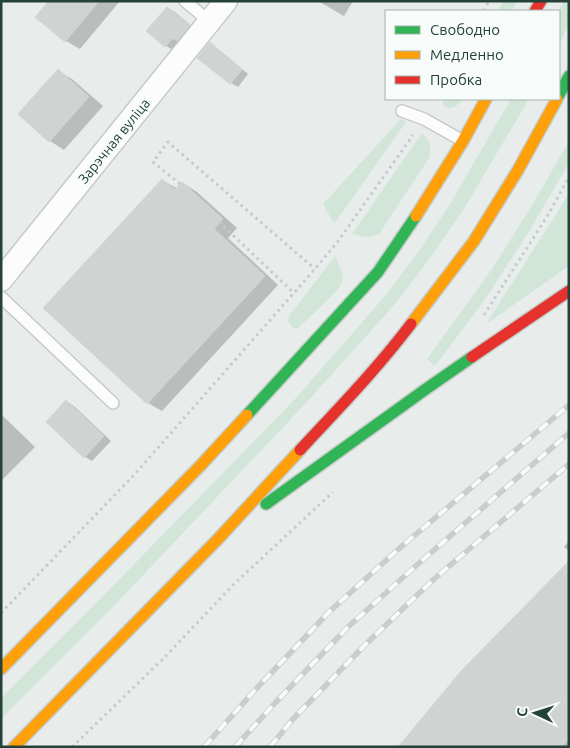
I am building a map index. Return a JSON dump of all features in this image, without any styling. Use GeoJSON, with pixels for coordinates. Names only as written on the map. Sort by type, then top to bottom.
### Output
{"type":"FeatureCollection","features":[{"type":"Feature","properties":{"kind":"highway"},"geometry":{"type":"LineString","coordinates":[[560,93],[569,76]]}},
{"type":"Feature","properties":{"kind":"highway"},"geometry":{"type":"LineString","coordinates":[[1,669],[201,465],[378,272],[463,141],[485,100]]}},
{"type":"Feature","properties":{"kind":"highway"},"geometry":{"type":"LineString","coordinates":[[14,747],[218,539],[396,344],[474,241],[518,170],[556,100]]}},
{"type":"Feature","properties":{"kind":"highway"},"geometry":{"type":"LineString","coordinates":[[218,539],[426,389],[569,291]]}},
{"type":"Feature","properties":{"kind":"street","name":"Зарэчная вуліца"},"geometry":{"type":"LineString","coordinates":[[1,280],[226,1]]}},
{"type":"Feature","properties":{"kind":"lane"},"geometry":{"type":"LineString","coordinates":[[185,1],[210,22]]}},
{"type":"Feature","properties":{"kind":"lane"},"geometry":{"type":"LineString","coordinates":[[402,111],[424,120],[463,141]]}},
{"type":"Feature","properties":{"kind":"lane"},"geometry":{"type":"LineString","coordinates":[[1,297],[113,403]]}},
{"type":"Feature","properties":{"kind":"path"},"geometry":{"type":"LineString","coordinates":[[1,612],[134,475],[315,269],[339,240],[424,120]]}},
{"type":"Feature","properties":{"kind":"path"},"geometry":{"type":"LineString","coordinates":[[180,184],[153,162],[168,142],[315,269]]}},
{"type":"Feature","properties":{"kind":"path"},"geometry":{"type":"LineString","coordinates":[[481,320],[548,215],[569,177]]}},
{"type":"Feature","properties":{"kind":"path"},"geometry":{"type":"LineString","coordinates":[[219,222],[294,293]]}},
{"type":"Feature","properties":{"kind":"path"},"geometry":{"type":"LineString","coordinates":[[72,747],[164,658],[233,585],[339,486]]}},
{"type":"Feature","properties":{"kind":"green space"},"geometry":{"type":"Polygon","coordinates":[[[503,1],[517,1],[512,10],[498,10],[503,1]]]}},
{"type":"Feature","properties":{"kind":"green space"},"geometry":{"type":"Polygon","coordinates":[[[564,1],[569,1],[569,25],[560,42],[560,10],[564,1]]]}},
{"type":"Feature","properties":{"kind":"green space"},"geometry":{"type":"Polygon","coordinates":[[[444,100],[463,100],[455,107],[448,108],[442,104],[444,100]]]}},
{"type":"Feature","properties":{"kind":"green space"},"geometry":{"type":"Polygon","coordinates":[[[510,100],[528,100],[462,212],[396,303],[306,403],[111,609],[1,719],[1,698],[295,399],[385,296],[419,251],[450,204],[510,100]]]}},
{"type":"Feature","properties":{"kind":"green space"},"geometry":{"type":"Polygon","coordinates":[[[401,119],[406,122],[334,224],[323,204],[401,119]]]}},
{"type":"Feature","properties":{"kind":"green space"},"geometry":{"type":"Polygon","coordinates":[[[422,133],[430,144],[429,158],[379,234],[366,237],[352,234],[422,133]]]}},
{"type":"Feature","properties":{"kind":"green space"},"geometry":{"type":"Polygon","coordinates":[[[569,141],[569,163],[530,230],[484,301],[435,366],[427,359],[492,269],[569,141]]]}},
{"type":"Feature","properties":{"kind":"green space"},"geometry":{"type":"Polygon","coordinates":[[[569,192],[569,266],[486,324],[557,213],[569,192]]]}},
{"type":"Feature","properties":{"kind":"green space"},"geometry":{"type":"Polygon","coordinates":[[[335,256],[343,276],[340,286],[298,328],[294,329],[288,322],[289,316],[335,256]]]}},
{"type":"Feature","properties":{"kind":"building"},"geometry":{"type":"Polygon","coordinates":[[[49,1],[99,1],[65,42],[35,17],[49,1]]]}},
{"type":"Feature","properties":{"kind":"building"},"geometry":{"type":"Polygon","coordinates":[[[167,7],[190,25],[177,41],[173,38],[165,47],[146,31],[167,7]]]}},
{"type":"Feature","properties":{"kind":"building"},"geometry":{"type":"Polygon","coordinates":[[[210,42],[242,70],[230,84],[197,58],[210,42]]]}},
{"type":"Feature","properties":{"kind":"building"},"geometry":{"type":"Polygon","coordinates":[[[58,69],[89,97],[49,142],[18,114],[58,69]]]}},
{"type":"Feature","properties":{"kind":"building"},"geometry":{"type":"Polygon","coordinates":[[[162,179],[175,190],[182,182],[223,219],[214,229],[265,276],[147,404],[43,308],[162,179]]]}},
{"type":"Feature","properties":{"kind":"building"},"geometry":{"type":"Polygon","coordinates":[[[66,400],[104,436],[84,458],[46,422],[66,400]]]}},
{"type":"Feature","properties":{"kind":"building"},"geometry":{"type":"Polygon","coordinates":[[[569,561],[569,739],[561,747],[398,747],[462,670],[569,561]]]}},
{"type":"Feature","properties":{"kind":"railway"},"geometry":{"type":"LineString","coordinates":[[204,747],[330,611],[402,546],[569,405]]}},
{"type":"Feature","properties":{"kind":"railway"},"geometry":{"type":"LineString","coordinates":[[235,747],[348,627],[569,433]]}},
{"type":"Feature","properties":{"kind":"railway"},"geometry":{"type":"LineString","coordinates":[[270,747],[293,719],[365,645],[434,579],[569,464]]}},
{"type":"Feature","properties":{"kind":"traffic: fast"},"geometry":{"type":"LineString","coordinates":[[560,93],[569,76]]}},
{"type":"Feature","properties":{"kind":"traffic: fast"},"geometry":{"type":"LineString","coordinates":[[247,415],[378,272],[416,216]]}},
{"type":"Feature","properties":{"kind":"traffic: fast"},"geometry":{"type":"LineString","coordinates":[[266,504],[472,357]]}},
{"type":"Feature","properties":{"kind":"traffic: slow"},"geometry":{"type":"LineString","coordinates":[[416,216],[463,141],[485,100]]}},
{"type":"Feature","properties":{"kind":"traffic: slow"},"geometry":{"type":"LineString","coordinates":[[411,324],[474,241],[518,170],[556,100]]}},
{"type":"Feature","properties":{"kind":"traffic: slow"},"geometry":{"type":"LineString","coordinates":[[1,669],[201,465],[247,415]]}},
{"type":"Feature","properties":{"kind":"traffic: slow"},"geometry":{"type":"LineString","coordinates":[[14,747],[218,539],[300,450]]}},
{"type":"Feature","properties":{"kind":"traffic: jam"},"geometry":{"type":"LineString","coordinates":[[536,10],[541,1]]}},
{"type":"Feature","properties":{"kind":"traffic: jam"},"geometry":{"type":"LineString","coordinates":[[472,357],[569,291]]}},
{"type":"Feature","properties":{"kind":"traffic: jam"},"geometry":{"type":"LineString","coordinates":[[300,450],[371,373],[411,324]]}}]}
